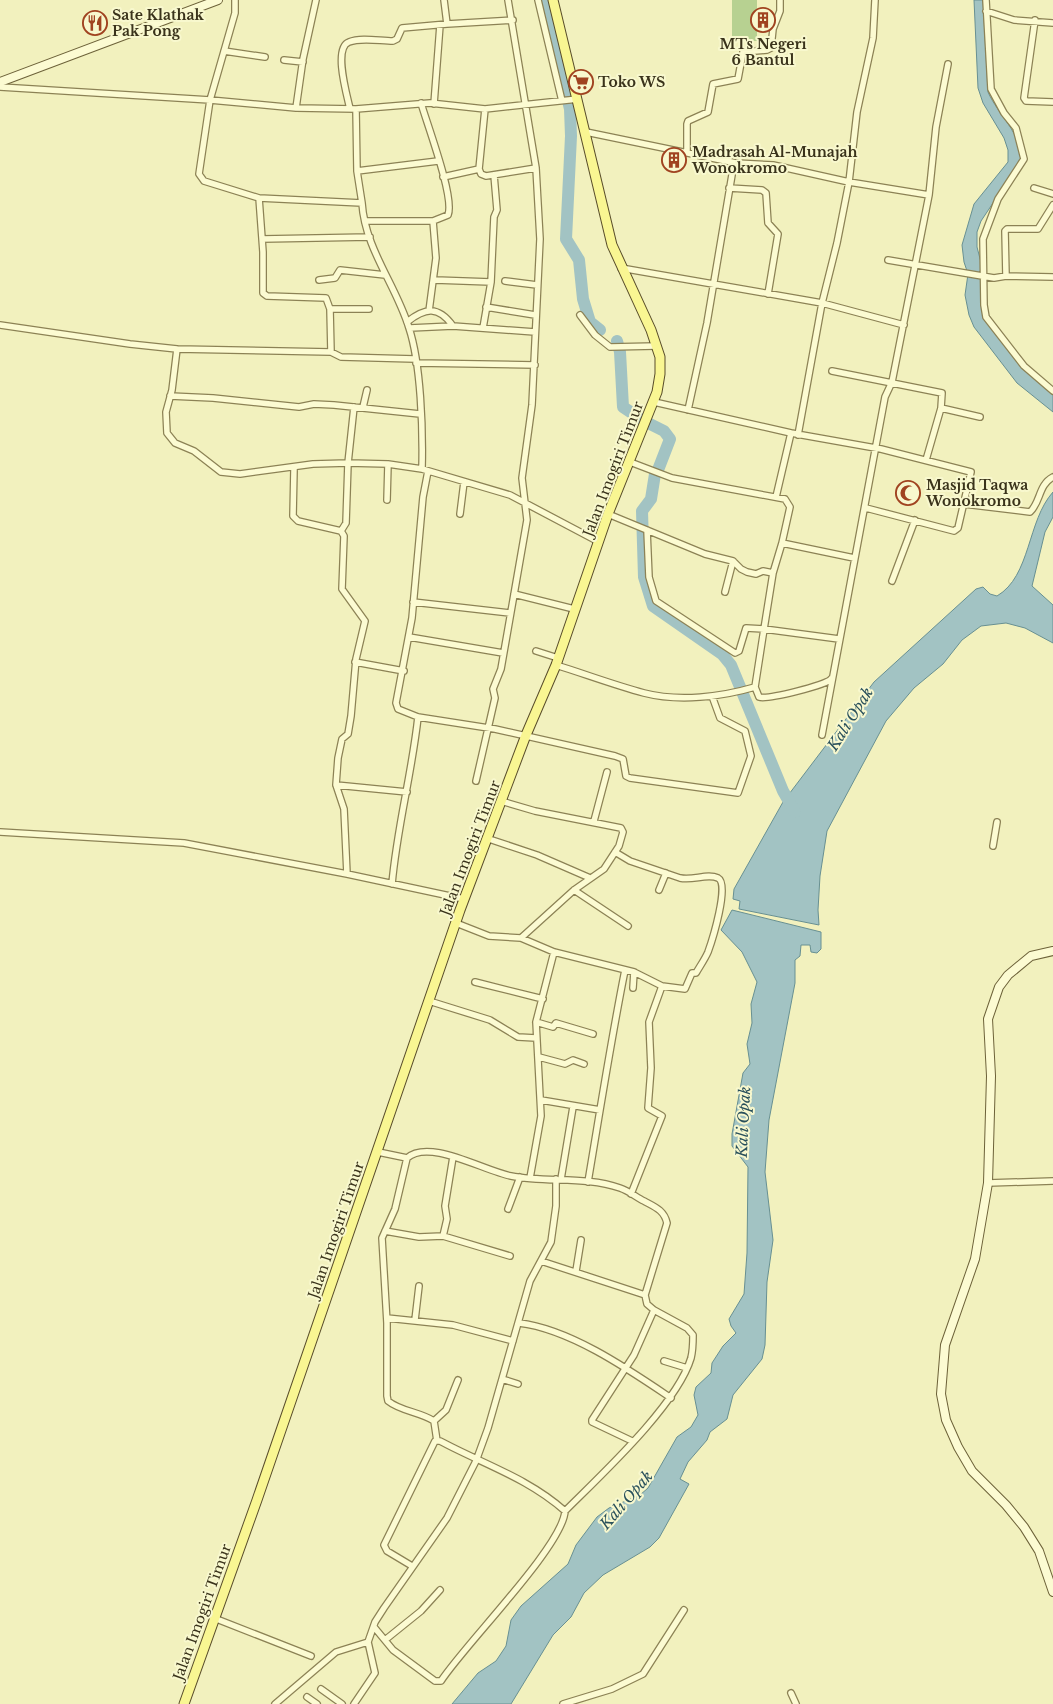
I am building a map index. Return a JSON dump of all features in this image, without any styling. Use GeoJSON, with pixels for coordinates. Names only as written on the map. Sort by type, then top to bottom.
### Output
{"type":"FeatureCollection","features":[{"type":"Feature","properties":{"kind":"main road","name":"Jalan Imogiri Timur"},"geometry":{"type":"LineString","coordinates":[[184,1704],[486,838],[557,661],[608,514],[654,402],[660,374],[656,346],[612,244],[586,132],[569,100],[553,0]]}},
{"type":"Feature","properties":{"kind":"street"},"geometry":{"type":"LineString","coordinates":[[0,82],[218,0]]}},
{"type":"Feature","properties":{"kind":"street"},"geometry":{"type":"LineString","coordinates":[[235,0],[235,13],[210,100],[198,170],[201,178],[258,198],[362,203]]}},
{"type":"Feature","properties":{"kind":"street"},"geometry":{"type":"LineString","coordinates":[[296,108],[316,0]]}},
{"type":"Feature","properties":{"kind":"street"},"geometry":{"type":"LineString","coordinates":[[444,0],[447,24]]}},
{"type":"Feature","properties":{"kind":"street"},"geometry":{"type":"LineString","coordinates":[[476,781],[495,698],[493,689],[501,668],[526,534],[526,503],[522,478],[523,459],[532,405],[540,239],[536,168],[513,20],[508,0]]}},
{"type":"Feature","properties":{"kind":"street"},"geometry":{"type":"LineString","coordinates":[[0,88],[210,100],[296,108],[353,109],[421,103],[485,109],[569,100],[538,0]]}},
{"type":"Feature","properties":{"kind":"street"},"geometry":{"type":"LineString","coordinates":[[687,152],[688,121],[709,110],[714,83],[738,79],[744,52],[767,50],[772,46],[772,29],[780,11],[780,0]]}},
{"type":"Feature","properties":{"kind":"street"},"geometry":{"type":"LineString","coordinates":[[798,434],[822,302],[837,243],[849,182],[857,112],[873,38],[875,0]]}},
{"type":"Feature","properties":{"kind":"street"},"geometry":{"type":"LineString","coordinates":[[986,0],[991,89],[1004,113],[1016,128],[1024,159],[998,199],[983,239],[982,276],[986,316],[1024,366],[1052,388]]}},
{"type":"Feature","properties":{"kind":"street"},"geometry":{"type":"LineString","coordinates":[[986,11],[1014,20],[1035,20],[1053,23]]}},
{"type":"Feature","properties":{"kind":"street"},"geometry":{"type":"LineString","coordinates":[[513,20],[402,28],[397,39],[393,41],[355,40],[347,42],[342,48],[341,61],[353,109],[357,171],[364,221],[385,275],[410,328],[415,361],[425,470],[409,637],[397,708],[418,717],[488,728],[619,757],[623,760],[626,776],[630,778],[738,793],[751,756],[750,746],[744,731],[720,718],[712,696]]}},
{"type":"Feature","properties":{"kind":"street"},"geometry":{"type":"LineString","coordinates":[[1035,20],[1024,98],[1026,101],[1053,102]]}},
{"type":"Feature","properties":{"kind":"street"},"geometry":{"type":"LineString","coordinates":[[434,104],[440,25]]}},
{"type":"Feature","properties":{"kind":"street"},"geometry":{"type":"LineString","coordinates":[[224,51],[265,57]]}},
{"type":"Feature","properties":{"kind":"street"},"geometry":{"type":"LineString","coordinates":[[284,60],[303,62]]}},
{"type":"Feature","properties":{"kind":"street"},"geometry":{"type":"LineString","coordinates":[[822,735],[854,558],[866,508],[885,397],[892,382],[904,325],[928,195],[936,127],[948,64]]}},
{"type":"Feature","properties":{"kind":"street"},"geometry":{"type":"LineString","coordinates":[[364,221],[432,222],[444,218],[450,211],[443,177],[421,103]]}},
{"type":"Feature","properties":{"kind":"street"},"geometry":{"type":"LineString","coordinates":[[485,109],[479,169],[484,176],[536,168]]}},
{"type":"Feature","properties":{"kind":"street"},"geometry":{"type":"LineString","coordinates":[[586,132],[734,163],[774,165],[849,182],[928,195]]}},
{"type":"Feature","properties":{"kind":"street"},"geometry":{"type":"LineString","coordinates":[[357,171],[438,160]]}},
{"type":"Feature","properties":{"kind":"street"},"geometry":{"type":"LineString","coordinates":[[688,410],[714,283],[734,163]]}},
{"type":"Feature","properties":{"kind":"street"},"geometry":{"type":"LineString","coordinates":[[443,177],[479,169]]}},
{"type":"Feature","properties":{"kind":"street"},"geometry":{"type":"LineString","coordinates":[[483,328],[491,282],[494,217],[496,210],[494,175]]}},
{"type":"Feature","properties":{"kind":"street"},"geometry":{"type":"LineString","coordinates":[[729,188],[762,190],[766,193],[768,223],[778,234],[768,294]]}},
{"type":"Feature","properties":{"kind":"street"},"geometry":{"type":"LineString","coordinates":[[1034,188],[1053,194]]}},
{"type":"Feature","properties":{"kind":"street"},"geometry":{"type":"LineString","coordinates":[[258,198],[262,239],[263,293],[267,296],[326,298],[330,309],[331,352]]}},
{"type":"Feature","properties":{"kind":"street"},"geometry":{"type":"LineString","coordinates":[[1006,276],[1007,229],[1038,229],[1053,205]]}},
{"type":"Feature","properties":{"kind":"street"},"geometry":{"type":"LineString","coordinates":[[429,310],[435,280],[436,258],[432,222]]}},
{"type":"Feature","properties":{"kind":"street"},"geometry":{"type":"LineString","coordinates":[[262,239],[370,237]]}},
{"type":"Feature","properties":{"kind":"street"},"geometry":{"type":"LineString","coordinates":[[888,260],[994,278],[1006,276],[1053,277]]}},
{"type":"Feature","properties":{"kind":"street"},"geometry":{"type":"LineString","coordinates":[[622,268],[822,302],[904,325]]}},
{"type":"Feature","properties":{"kind":"street"},"geometry":{"type":"LineString","coordinates":[[319,280],[335,278],[340,270],[385,275]]}},
{"type":"Feature","properties":{"kind":"street"},"geometry":{"type":"LineString","coordinates":[[435,280],[491,282]]}},
{"type":"Feature","properties":{"kind":"street"},"geometry":{"type":"LineString","coordinates":[[505,281],[538,285]]}},
{"type":"Feature","properties":{"kind":"street"},"geometry":{"type":"LineString","coordinates":[[486,307],[535,315]]}},
{"type":"Feature","properties":{"kind":"street"},"geometry":{"type":"LineString","coordinates":[[330,309],[369,309]]}},
{"type":"Feature","properties":{"kind":"street"},"geometry":{"type":"LineString","coordinates":[[407,322],[421,312],[429,310],[442,313],[453,326]]}},
{"type":"Feature","properties":{"kind":"street"},"geometry":{"type":"LineString","coordinates":[[580,315],[595,335],[615,348],[624,346],[656,346]]}},
{"type":"Feature","properties":{"kind":"street"},"geometry":{"type":"LineString","coordinates":[[0,326],[177,349],[331,352],[341,357],[534,365]]}},
{"type":"Feature","properties":{"kind":"street"},"geometry":{"type":"LineString","coordinates":[[410,328],[453,326],[535,332]]}},
{"type":"Feature","properties":{"kind":"street"},"geometry":{"type":"LineString","coordinates":[[177,349],[165,426],[170,439],[194,451],[220,472],[240,474],[294,469],[313,464],[348,463],[388,464],[425,470],[510,495],[599,542]]}},
{"type":"Feature","properties":{"kind":"street"},"geometry":{"type":"LineString","coordinates":[[832,371],[940,391],[942,395],[941,408],[926,460]]}},
{"type":"Feature","properties":{"kind":"street"},"geometry":{"type":"LineString","coordinates":[[364,408],[367,390]]}},
{"type":"Feature","properties":{"kind":"street"},"geometry":{"type":"LineString","coordinates":[[170,396],[213,398],[299,408],[314,404],[354,406],[420,414]]}},
{"type":"Feature","properties":{"kind":"street"},"geometry":{"type":"LineString","coordinates":[[654,402],[791,433],[876,448],[971,472],[958,528],[954,531],[866,508]]}},
{"type":"Feature","properties":{"kind":"street"},"geometry":{"type":"LineString","coordinates":[[341,531],[346,523],[348,463],[354,406]]}},
{"type":"Feature","properties":{"kind":"street"},"geometry":{"type":"LineString","coordinates":[[941,408],[980,417]]}},
{"type":"Feature","properties":{"kind":"street"},"geometry":{"type":"LineString","coordinates":[[776,497],[791,433]]}},
{"type":"Feature","properties":{"kind":"street"},"geometry":{"type":"LineString","coordinates":[[630,462],[672,478],[776,497],[786,501],[790,507],[773,573],[752,688],[759,698],[769,698],[813,685],[826,684],[832,678]]}},
{"type":"Feature","properties":{"kind":"street"},"geometry":{"type":"LineString","coordinates":[[387,500],[388,464]]}},
{"type":"Feature","properties":{"kind":"street"},"geometry":{"type":"LineString","coordinates":[[294,469],[292,513],[295,519],[341,531],[344,536],[342,590],[365,621],[355,662],[348,734],[341,743],[336,785],[344,809],[347,874]]}},
{"type":"Feature","properties":{"kind":"street"},"geometry":{"type":"LineString","coordinates":[[964,504],[1030,512],[1043,485],[1053,478]]}},
{"type":"Feature","properties":{"kind":"street"},"geometry":{"type":"LineString","coordinates":[[460,514],[464,482]]}},
{"type":"Feature","properties":{"kind":"street"},"geometry":{"type":"LineString","coordinates":[[608,514],[705,554],[733,561],[747,572],[756,574],[763,571],[773,573]]}},
{"type":"Feature","properties":{"kind":"street"},"geometry":{"type":"LineString","coordinates":[[892,581],[915,520]]}},
{"type":"Feature","properties":{"kind":"street"},"geometry":{"type":"LineString","coordinates":[[645,529],[652,592],[656,601],[735,653],[739,651],[746,628],[839,639]]}},
{"type":"Feature","properties":{"kind":"street"},"geometry":{"type":"LineString","coordinates":[[782,543],[854,558]]}},
{"type":"Feature","properties":{"kind":"street"},"geometry":{"type":"LineString","coordinates":[[725,592],[733,561]]}},
{"type":"Feature","properties":{"kind":"street"},"geometry":{"type":"LineString","coordinates":[[514,594],[574,610]]}},
{"type":"Feature","properties":{"kind":"street"},"geometry":{"type":"LineString","coordinates":[[413,602],[510,613]]}},
{"type":"Feature","properties":{"kind":"street"},"geometry":{"type":"LineString","coordinates":[[409,637],[503,653]]}},
{"type":"Feature","properties":{"kind":"street"},"geometry":{"type":"LineString","coordinates":[[536,651],[557,661],[645,694],[674,697],[712,696],[735,693],[752,688]]}},
{"type":"Feature","properties":{"kind":"street"},"geometry":{"type":"LineString","coordinates":[[355,662],[404,672]]}},
{"type":"Feature","properties":{"kind":"street"},"geometry":{"type":"LineString","coordinates":[[392,884],[396,840],[413,765],[418,717]]}},
{"type":"Feature","properties":{"kind":"street"},"geometry":{"type":"LineString","coordinates":[[594,821],[607,772]]}},
{"type":"Feature","properties":{"kind":"street"},"geometry":{"type":"LineString","coordinates":[[336,785],[407,792]]}},
{"type":"Feature","properties":{"kind":"street"},"geometry":{"type":"LineString","coordinates":[[502,801],[542,813],[594,821],[623,829],[615,852],[604,869],[574,890],[521,938]]}},
{"type":"Feature","properties":{"kind":"street"},"geometry":{"type":"LineString","coordinates":[[993,846],[997,822]]}},
{"type":"Feature","properties":{"kind":"street"},"geometry":{"type":"LineString","coordinates":[[0,832],[184,843],[347,874],[464,899]]}},
{"type":"Feature","properties":{"kind":"street"},"geometry":{"type":"LineString","coordinates":[[486,838],[537,855],[590,878]]}},
{"type":"Feature","properties":{"kind":"street"},"geometry":{"type":"LineString","coordinates":[[456,923],[489,936],[521,938],[554,952],[634,972],[662,986],[682,990],[688,984],[692,974],[696,972],[708,952],[723,898],[722,882],[719,878],[706,877],[688,880],[630,861],[615,852]]}},
{"type":"Feature","properties":{"kind":"street"},"geometry":{"type":"LineString","coordinates":[[659,890],[666,873]]}},
{"type":"Feature","properties":{"kind":"street"},"geometry":{"type":"LineString","coordinates":[[574,890],[628,926]]}},
{"type":"Feature","properties":{"kind":"street"},"geometry":{"type":"LineString","coordinates":[[1053,951],[1031,956],[1008,975],[999,987],[988,1019],[991,1076],[988,1184],[975,1259],[946,1346],[942,1371],[942,1403],[946,1420],[972,1471],[1006,1505],[1031,1539],[1038,1551],[1053,1592]]}},
{"type":"Feature","properties":{"kind":"street"},"geometry":{"type":"LineString","coordinates":[[530,1178],[540,1131],[541,1100],[536,1022],[554,952]]}},
{"type":"Feature","properties":{"kind":"street"},"geometry":{"type":"LineString","coordinates":[[588,1182],[625,970]]}},
{"type":"Feature","properties":{"kind":"street"},"geometry":{"type":"LineString","coordinates":[[633,988],[634,972]]}},
{"type":"Feature","properties":{"kind":"street"},"geometry":{"type":"LineString","coordinates":[[475,982],[543,999]]}},
{"type":"Feature","properties":{"kind":"street"},"geometry":{"type":"LineString","coordinates":[[631,1194],[662,1116],[647,1105],[651,1084],[649,1022],[662,986]]}},
{"type":"Feature","properties":{"kind":"street"},"geometry":{"type":"LineString","coordinates":[[429,1001],[490,1020],[518,1036],[536,1038]]}},
{"type":"Feature","properties":{"kind":"street"},"geometry":{"type":"LineString","coordinates":[[536,1022],[553,1027],[556,1023],[593,1034]]}},
{"type":"Feature","properties":{"kind":"street"},"geometry":{"type":"LineString","coordinates":[[539,1057],[564,1064],[570,1060],[584,1064]]}},
{"type":"Feature","properties":{"kind":"street"},"geometry":{"type":"LineString","coordinates":[[541,1100],[572,1107],[600,1110]]}},
{"type":"Feature","properties":{"kind":"street"},"geometry":{"type":"LineString","coordinates":[[354,1704],[375,1673],[368,1642],[374,1627],[412,1566],[447,1518],[476,1460],[488,1428],[530,1281],[551,1242],[558,1180],[572,1107]]}},
{"type":"Feature","properties":{"kind":"street"},"geometry":{"type":"LineString","coordinates":[[374,1627],[393,1650],[435,1681],[441,1681],[458,1656],[549,1546],[562,1524],[565,1511],[671,1398],[691,1357],[693,1335],[686,1328],[647,1304],[645,1295],[667,1223],[661,1210],[622,1189],[588,1182],[520,1177],[490,1171],[453,1157],[422,1151],[412,1153],[407,1158],[394,1209],[382,1238],[387,1318],[388,1400],[422,1413],[434,1421],[437,1441]]}},
{"type":"Feature","properties":{"kind":"street"},"geometry":{"type":"LineString","coordinates":[[378,1152],[407,1158]]}},
{"type":"Feature","properties":{"kind":"street"},"geometry":{"type":"LineString","coordinates":[[444,1236],[447,1218],[444,1206],[453,1157]]}},
{"type":"Feature","properties":{"kind":"street"},"geometry":{"type":"LineString","coordinates":[[508,1209],[520,1177]]}},
{"type":"Feature","properties":{"kind":"street"},"geometry":{"type":"LineString","coordinates":[[988,1184],[1053,1181]]}},
{"type":"Feature","properties":{"kind":"street"},"geometry":{"type":"LineString","coordinates":[[385,1231],[419,1237],[444,1236],[510,1256]]}},
{"type":"Feature","properties":{"kind":"street"},"geometry":{"type":"LineString","coordinates":[[576,1271],[581,1240]]}},
{"type":"Feature","properties":{"kind":"street"},"geometry":{"type":"LineString","coordinates":[[541,1261],[645,1295]]}},
{"type":"Feature","properties":{"kind":"street"},"geometry":{"type":"LineString","coordinates":[[415,1320],[419,1286]]}},
{"type":"Feature","properties":{"kind":"street"},"geometry":{"type":"LineString","coordinates":[[632,1441],[592,1422],[592,1420],[626,1369],[642,1340],[654,1310]]}},
{"type":"Feature","properties":{"kind":"street"},"geometry":{"type":"LineString","coordinates":[[387,1318],[453,1325],[513,1341]]}},
{"type":"Feature","properties":{"kind":"street"},"geometry":{"type":"LineString","coordinates":[[519,1323],[546,1328],[588,1348],[626,1369],[671,1398]]}},
{"type":"Feature","properties":{"kind":"street"},"geometry":{"type":"LineString","coordinates":[[664,1361],[687,1368]]}},
{"type":"Feature","properties":{"kind":"street"},"geometry":{"type":"LineString","coordinates":[[502,1379],[518,1384]]}},
{"type":"Feature","properties":{"kind":"street"},"geometry":{"type":"LineString","coordinates":[[434,1421],[446,1410],[458,1380]]}},
{"type":"Feature","properties":{"kind":"street"},"geometry":{"type":"LineString","coordinates":[[437,1441],[527,1483],[565,1511]]}},
{"type":"Feature","properties":{"kind":"street"},"geometry":{"type":"LineString","coordinates":[[412,1566],[385,1550],[384,1545],[433,1444],[437,1441]]}},
{"type":"Feature","properties":{"kind":"street"},"geometry":{"type":"LineString","coordinates":[[384,1639],[421,1612],[440,1590]]}},
{"type":"Feature","properties":{"kind":"street"},"geometry":{"type":"LineString","coordinates":[[563,1704],[612,1689],[643,1674],[684,1610]]}},
{"type":"Feature","properties":{"kind":"street"},"geometry":{"type":"LineString","coordinates":[[214,1618],[310,1656]]}},
{"type":"Feature","properties":{"kind":"street"},"geometry":{"type":"LineString","coordinates":[[275,1704],[336,1652],[368,1642]]}},
{"type":"Feature","properties":{"kind":"street"},"geometry":{"type":"LineString","coordinates":[[321,1689],[342,1704]]}},
{"type":"Feature","properties":{"kind":"street"},"geometry":{"type":"LineString","coordinates":[[791,1693],[796,1704]]}},
{"type":"Feature","properties":{"kind":"street"},"geometry":{"type":"LineString","coordinates":[[307,1696],[318,1704]]}},
{"type":"Feature","properties":{"kind":"green space"},"geometry":{"type":"Polygon","coordinates":[[[732,0],[757,0],[757,41],[732,41],[732,0]]]}},
{"type":"Feature","properties":{"kind":"water"},"geometry":{"type":"Polygon","coordinates":[[[974,0],[983,0],[988,92],[1014,133],[1018,142],[1021,161],[981,221],[977,232],[977,247],[984,274],[988,314],[1022,368],[1053,393],[1053,412],[1017,383],[974,327],[969,315],[965,295],[968,274],[962,245],[974,204],[1008,162],[1008,150],[1004,138],[983,103],[978,88],[974,0]]]}},
{"type":"Feature","properties":{"kind":"water","name":"Kali Opak"},"geometry":{"type":"Polygon","coordinates":[[[1053,492],[1053,517],[1045,532],[1032,586],[1053,605],[1053,643],[1025,628],[1006,623],[981,626],[962,640],[943,664],[914,688],[886,721],[827,831],[820,876],[819,925],[739,909],[740,901],[733,899],[734,889],[783,802],[874,682],[976,589],[983,587],[990,594],[997,596],[1008,587],[1023,562],[1038,518],[1053,492]]]}},
{"type":"Feature","properties":{"kind":"water","name":"Kali Opak"},"geometry":{"type":"Polygon","coordinates":[[[732,910],[821,932],[821,949],[817,953],[811,952],[810,945],[801,945],[800,956],[795,960],[795,983],[769,1120],[765,1172],[773,1240],[767,1282],[765,1345],[762,1359],[733,1395],[727,1419],[710,1432],[707,1440],[688,1462],[680,1479],[689,1484],[659,1538],[650,1547],[603,1575],[584,1593],[571,1617],[553,1635],[511,1704],[452,1704],[478,1673],[496,1661],[506,1646],[511,1620],[521,1606],[568,1564],[576,1545],[597,1517],[609,1508],[640,1495],[648,1488],[677,1437],[691,1427],[698,1415],[694,1395],[696,1387],[711,1373],[712,1363],[723,1346],[736,1333],[729,1319],[744,1294],[747,1253],[748,1167],[732,1146],[732,1134],[743,1073],[750,1064],[747,1044],[752,1023],[751,1004],[757,982],[742,952],[721,930],[732,910]]]}},
{"type":"Feature","properties":{"kind":"waterway"},"geometry":{"type":"LineString","coordinates":[[544,0],[570,109],[571,136],[566,239],[579,260],[583,299],[590,322],[600,330]]}},
{"type":"Feature","properties":{"kind":"waterway"},"geometry":{"type":"LineString","coordinates":[[617,341],[620,352],[623,407],[641,419]]}},
{"type":"Feature","properties":{"kind":"waterway"},"geometry":{"type":"LineString","coordinates":[[650,424],[664,431],[670,439],[658,470]]}},
{"type":"Feature","properties":{"kind":"waterway"},"geometry":{"type":"LineString","coordinates":[[655,474],[651,499],[642,511],[644,577],[653,606],[722,654],[731,665],[783,791],[795,812]]}},
{"type":"Feature","properties":{"kind":"place","name":"MTs Negeri 6 Bantul"},"geometry":{"type":"Point","coordinates":[763,20]}},
{"type":"Feature","properties":{"kind":"place","name":"Sate Klathak Pak Pong"},"geometry":{"type":"Point","coordinates":[95,23]}},
{"type":"Feature","properties":{"kind":"place","name":"Toko WS"},"geometry":{"type":"Point","coordinates":[581,82]}},
{"type":"Feature","properties":{"kind":"place","name":"Madrasah Al-Munajah Wonokromo"},"geometry":{"type":"Point","coordinates":[674,160]}},
{"type":"Feature","properties":{"kind":"place","name":"Masjid Taqwa Wonokromo"},"geometry":{"type":"Point","coordinates":[908,493]}}]}
